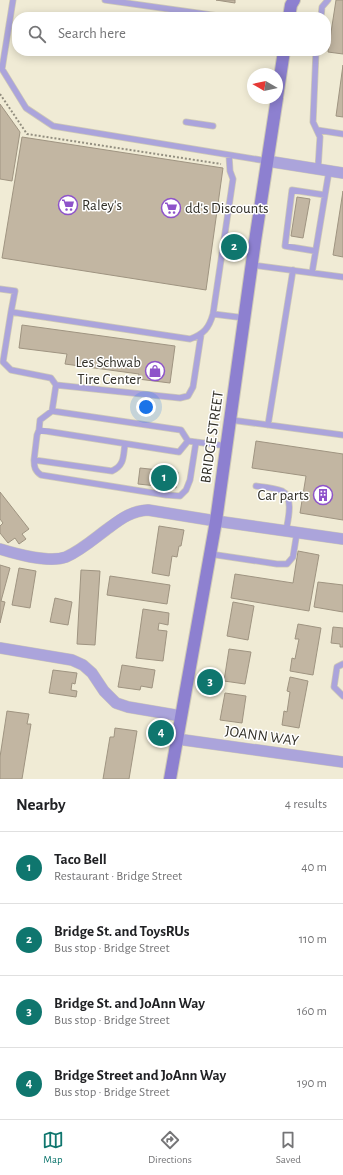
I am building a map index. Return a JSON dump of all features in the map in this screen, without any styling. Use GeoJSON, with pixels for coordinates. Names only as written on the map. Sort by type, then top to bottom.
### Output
{"type":"FeatureCollection","features":[{"type":"Feature","properties":{"kind":"main road","name":"BRIDGE STREET"},"geometry":{"type":"LineString","coordinates":[[281,68],[283,56]]}},
{"type":"Feature","properties":{"kind":"main road","name":"BRIDGE STREET"},"geometry":{"type":"LineString","coordinates":[[170,779],[216,521],[276,104]]}},
{"type":"Feature","properties":{"kind":"street"},"geometry":{"type":"LineString","coordinates":[[267,161],[343,173]]}},
{"type":"Feature","properties":{"kind":"street"},"geometry":{"type":"LineString","coordinates":[[0,549],[17,554],[51,559],[65,557],[76,552],[123,517],[139,511],[148,510],[343,539]]}},
{"type":"Feature","properties":{"kind":"street"},"geometry":{"type":"LineString","coordinates":[[0,648],[72,660],[83,665],[92,673],[104,691],[116,703],[128,707],[181,716]]}},
{"type":"Feature","properties":{"kind":"street","name":"JOANN WAY"},"geometry":{"type":"LineString","coordinates":[[177,739],[343,762]]}},
{"type":"Feature","properties":{"kind":"lane"},"geometry":{"type":"LineString","coordinates":[[13,0],[2,69],[26,108],[53,126],[267,161]]}},
{"type":"Feature","properties":{"kind":"lane"},"geometry":{"type":"LineString","coordinates":[[106,0],[191,12]]}},
{"type":"Feature","properties":{"kind":"lane"},"geometry":{"type":"LineString","coordinates":[[322,12],[322,7],[328,0]]}},
{"type":"Feature","properties":{"kind":"lane"},"geometry":{"type":"LineString","coordinates":[[312,273],[325,194],[320,137],[313,122],[316,56]]}},
{"type":"Feature","properties":{"kind":"lane"},"geometry":{"type":"LineString","coordinates":[[186,122],[213,126]]}},
{"type":"Feature","properties":{"kind":"lane"},"geometry":{"type":"LineString","coordinates":[[317,130],[343,134]]}},
{"type":"Feature","properties":{"kind":"lane"},"geometry":{"type":"LineString","coordinates":[[56,385],[180,398],[188,396],[193,387],[201,335],[210,324],[213,314],[233,179],[230,171],[230,155]]}},
{"type":"Feature","properties":{"kind":"lane"},"geometry":{"type":"LineString","coordinates":[[315,251],[285,246],[292,190],[325,194]]}},
{"type":"Feature","properties":{"kind":"lane"},"geometry":{"type":"LineString","coordinates":[[252,265],[343,277]]}},
{"type":"Feature","properties":{"kind":"lane"},"geometry":{"type":"LineString","coordinates":[[268,425],[293,270]]}},
{"type":"Feature","properties":{"kind":"lane"},"geometry":{"type":"LineString","coordinates":[[0,288],[15,291],[3,362],[11,370],[51,378],[56,385],[52,411],[40,420],[36,439],[34,466],[36,471],[41,475],[180,496],[186,490],[190,480],[196,442]]}},
{"type":"Feature","properties":{"kind":"lane"},"geometry":{"type":"LineString","coordinates":[[11,312],[190,339],[201,335]]}},
{"type":"Feature","properties":{"kind":"lane"},"geometry":{"type":"LineString","coordinates":[[213,314],[245,318]]}},
{"type":"Feature","properties":{"kind":"lane"},"geometry":{"type":"LineString","coordinates":[[52,411],[181,430],[188,441]]}},
{"type":"Feature","properties":{"kind":"lane"},"geometry":{"type":"LineString","coordinates":[[231,420],[343,436]]}},
{"type":"Feature","properties":{"kind":"lane"},"geometry":{"type":"LineString","coordinates":[[39,430],[179,452],[188,441]]}},
{"type":"Feature","properties":{"kind":"lane"},"geometry":{"type":"LineString","coordinates":[[188,441],[227,446]]}},
{"type":"Feature","properties":{"kind":"lane"},"geometry":{"type":"LineString","coordinates":[[34,460],[112,471],[119,468],[122,463],[125,444]]}},
{"type":"Feature","properties":{"kind":"lane"},"geometry":{"type":"LineString","coordinates":[[210,554],[277,564],[287,564],[292,557],[292,532],[288,497],[283,492],[256,486]]}},
{"type":"Feature","properties":{"kind":"lane"},"geometry":{"type":"LineString","coordinates":[[343,664],[337,667],[334,687],[343,696]]}},
{"type":"Feature","properties":{"kind":"building"},"geometry":{"type":"Polygon","coordinates":[[[216,0],[235,0],[235,3],[216,0]]]}},
{"type":"Feature","properties":{"kind":"building"},"geometry":{"type":"Polygon","coordinates":[[[336,0],[343,0],[343,54],[331,52],[331,32],[336,0]]]}},
{"type":"Feature","properties":{"kind":"building"},"geometry":{"type":"Polygon","coordinates":[[[343,65],[343,117],[336,116],[343,65]]]}},
{"type":"Feature","properties":{"kind":"building"},"geometry":{"type":"Polygon","coordinates":[[[0,104],[20,132],[12,181],[0,179],[0,104]]]}},
{"type":"Feature","properties":{"kind":"building"},"geometry":{"type":"Polygon","coordinates":[[[22,137],[223,168],[206,290],[2,258],[22,137]]]}},
{"type":"Feature","properties":{"kind":"building"},"geometry":{"type":"Polygon","coordinates":[[[343,191],[343,257],[333,255],[343,191]]]}},
{"type":"Feature","properties":{"kind":"building"},"geometry":{"type":"Polygon","coordinates":[[[297,197],[310,199],[303,238],[291,236],[297,197]]]}},
{"type":"Feature","properties":{"kind":"building"},"geometry":{"type":"Polygon","coordinates":[[[22,325],[175,346],[170,383],[138,379],[139,374],[65,364],[67,354],[19,348],[22,325]]]}},
{"type":"Feature","properties":{"kind":"building","name":"Car parts"},"geometry":{"type":"Polygon","coordinates":[[[256,441],[343,454],[343,520],[300,513],[306,476],[252,468],[256,441]]]}},
{"type":"Feature","properties":{"kind":"building"},"geometry":{"type":"Polygon","coordinates":[[[140,468],[178,472],[176,488],[138,484],[140,468]]]}},
{"type":"Feature","properties":{"kind":"building"},"geometry":{"type":"Polygon","coordinates":[[[0,492],[29,529],[22,534],[26,539],[19,544],[15,538],[8,543],[0,533],[0,526],[3,523],[0,519],[0,492]]]}},
{"type":"Feature","properties":{"kind":"building"},"geometry":{"type":"Polygon","coordinates":[[[159,526],[184,530],[177,557],[172,556],[169,576],[152,573],[159,526]]]}},
{"type":"Feature","properties":{"kind":"building"},"geometry":{"type":"Polygon","coordinates":[[[298,551],[319,555],[309,611],[231,598],[235,574],[293,583],[298,551]]]}},
{"type":"Feature","properties":{"kind":"building"},"geometry":{"type":"Polygon","coordinates":[[[0,565],[10,568],[1,601],[5,602],[0,623],[0,565]]]}},
{"type":"Feature","properties":{"kind":"building"},"geometry":{"type":"Polygon","coordinates":[[[19,568],[36,571],[30,608],[12,605],[19,568]]]}},
{"type":"Feature","properties":{"kind":"building"},"geometry":{"type":"Polygon","coordinates":[[[81,570],[100,571],[95,645],[77,644],[81,570]]]}},
{"type":"Feature","properties":{"kind":"building"},"geometry":{"type":"Polygon","coordinates":[[[110,576],[170,585],[167,604],[107,595],[110,576]]]}},
{"type":"Feature","properties":{"kind":"building"},"geometry":{"type":"Polygon","coordinates":[[[318,582],[343,585],[343,612],[314,607],[318,582]]]}},
{"type":"Feature","properties":{"kind":"building"},"geometry":{"type":"Polygon","coordinates":[[[55,598],[72,602],[68,625],[50,622],[55,598]]]}},
{"type":"Feature","properties":{"kind":"building"},"geometry":{"type":"Polygon","coordinates":[[[233,602],[254,606],[248,640],[227,636],[233,602]]]}},
{"type":"Feature","properties":{"kind":"building"},"geometry":{"type":"Polygon","coordinates":[[[143,609],[169,613],[168,625],[159,623],[158,630],[167,631],[163,661],[136,658],[143,609]]]}},
{"type":"Feature","properties":{"kind":"building"},"geometry":{"type":"Polygon","coordinates":[[[298,624],[321,628],[313,675],[290,671],[292,658],[295,659],[299,639],[295,639],[298,624]]]}},
{"type":"Feature","properties":{"kind":"building"},"geometry":{"type":"Polygon","coordinates":[[[333,627],[343,628],[343,647],[340,647],[340,644],[331,643],[333,627]]]}},
{"type":"Feature","properties":{"kind":"building"},"geometry":{"type":"Polygon","coordinates":[[[229,649],[251,652],[245,684],[224,681],[229,649]]]}},
{"type":"Feature","properties":{"kind":"building"},"geometry":{"type":"Polygon","coordinates":[[[122,665],[155,670],[152,688],[141,686],[140,690],[118,687],[122,665]]]}},
{"type":"Feature","properties":{"kind":"building"},"geometry":{"type":"Polygon","coordinates":[[[53,670],[77,673],[75,684],[72,683],[71,690],[77,691],[76,697],[49,693],[53,670]]]}},
{"type":"Feature","properties":{"kind":"building"},"geometry":{"type":"Polygon","coordinates":[[[290,677],[308,681],[299,728],[282,725],[284,711],[287,712],[290,692],[287,691],[290,677]]]}},
{"type":"Feature","properties":{"kind":"building"},"geometry":{"type":"Polygon","coordinates":[[[225,693],[246,696],[242,723],[220,720],[225,693]]]}},
{"type":"Feature","properties":{"kind":"building"},"geometry":{"type":"Polygon","coordinates":[[[7,711],[29,714],[27,724],[31,724],[22,779],[0,779],[0,757],[7,711]]]}},
{"type":"Feature","properties":{"kind":"building"},"geometry":{"type":"Polygon","coordinates":[[[115,728],[137,731],[129,779],[103,779],[110,737],[114,737],[115,728]]]}},
{"type":"Feature","properties":{"kind":"place","name":"Raley's"},"geometry":{"type":"Point","coordinates":[68,205]}},
{"type":"Feature","properties":{"kind":"place","name":"dd's Discounts"},"geometry":{"type":"Point","coordinates":[171,208]}},
{"type":"Feature","properties":{"kind":"place","name":"Bridge St. and ToysRUs"},"geometry":{"type":"Point","coordinates":[234,247]}},
{"type":"Feature","properties":{"kind":"place","name":"Les Schwab Tire Center"},"geometry":{"type":"Point","coordinates":[155,371]}},
{"type":"Feature","properties":{"kind":"place","name":"Taco Bell"},"geometry":{"type":"Point","coordinates":[164,478]}},
{"type":"Feature","properties":{"kind":"place","name":"Car parts"},"geometry":{"type":"Point","coordinates":[323,495]}},
{"type":"Feature","properties":{"kind":"place","name":"Bridge St. and JoAnn Way"},"geometry":{"type":"Point","coordinates":[210,682]}},
{"type":"Feature","properties":{"kind":"place","name":"Bridge Street and JoAnn Way"},"geometry":{"type":"Point","coordinates":[161,733]}}]}
